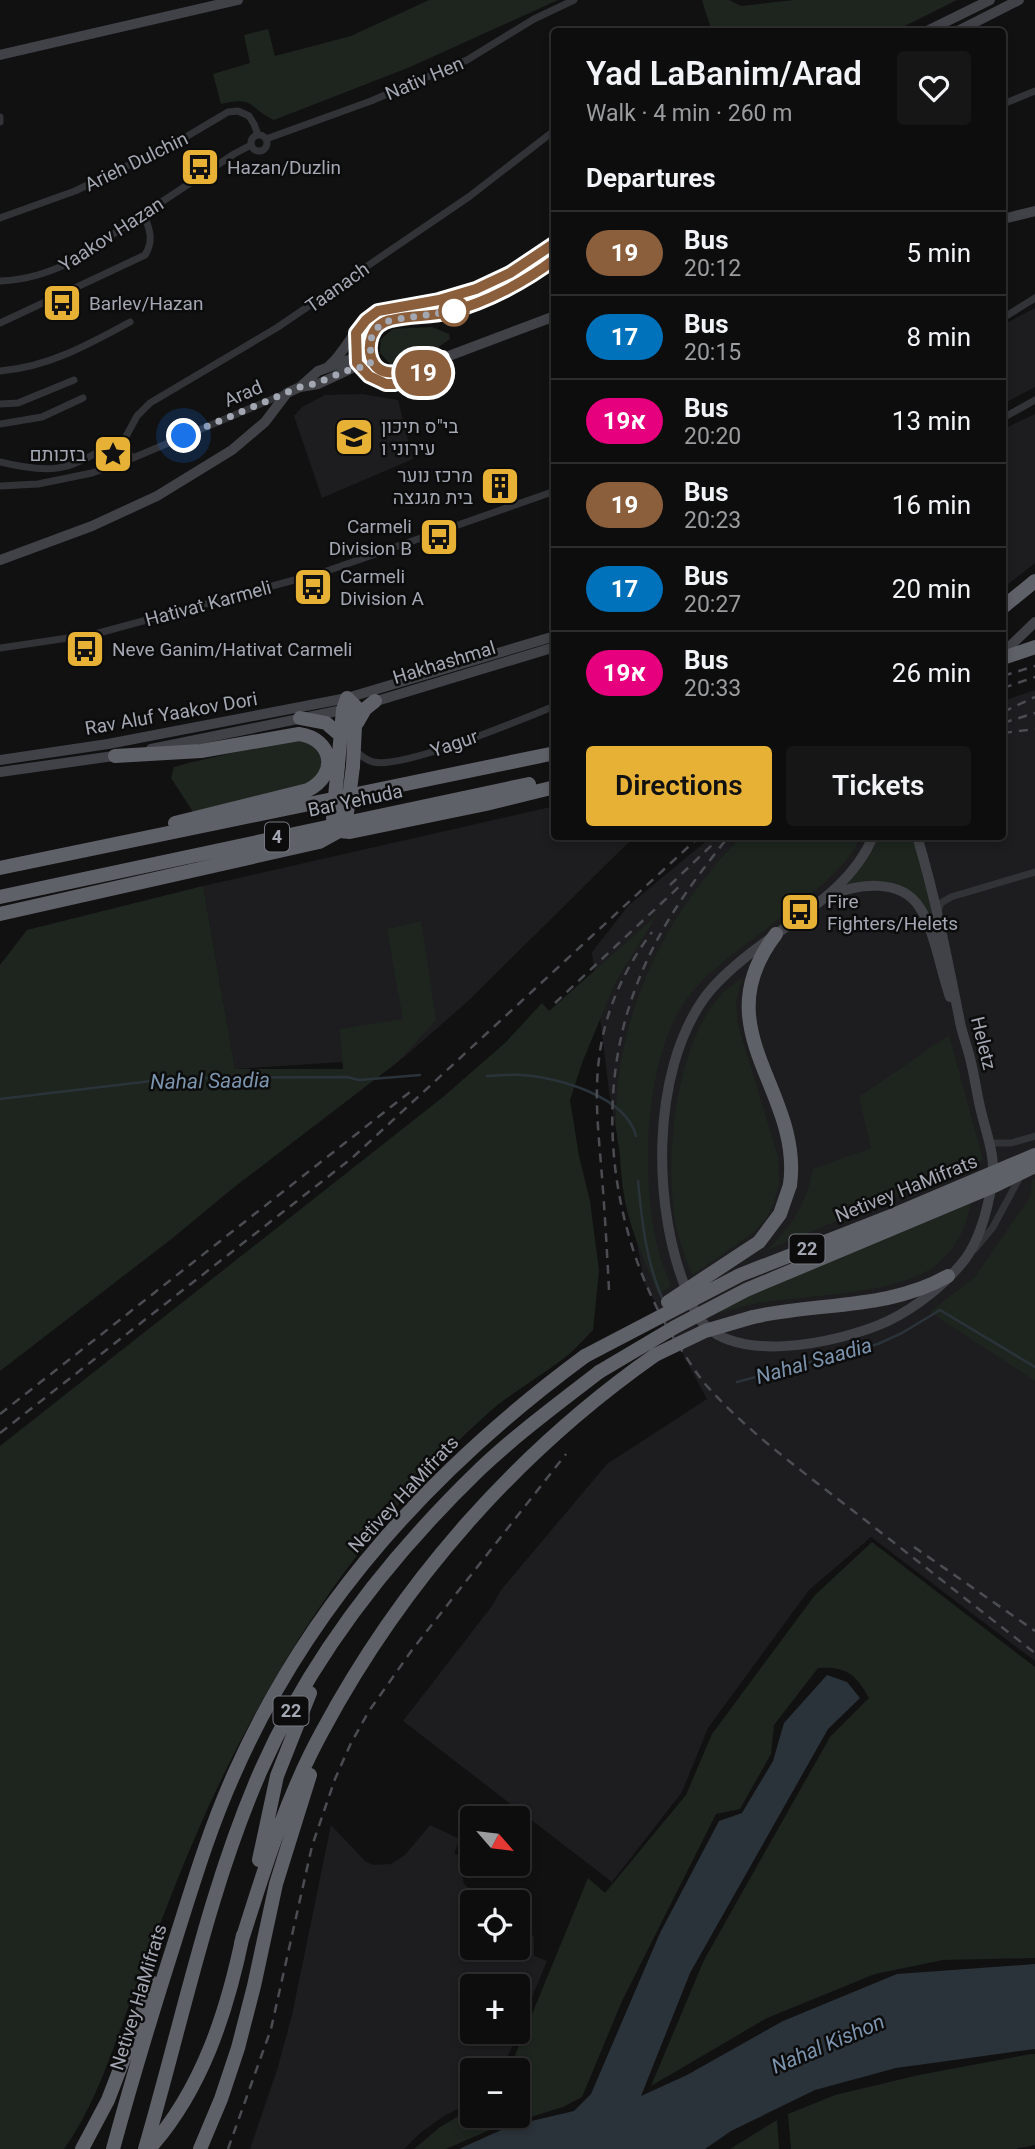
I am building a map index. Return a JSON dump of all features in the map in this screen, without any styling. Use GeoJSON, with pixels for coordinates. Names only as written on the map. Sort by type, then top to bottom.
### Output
{"type":"FeatureCollection","features":[{"type":"Feature","properties":{"kind":"highway"},"geometry":{"type":"LineString","coordinates":[[1006,605],[1035,581]]}},
{"type":"Feature","properties":{"kind":"highway"},"geometry":{"type":"LineString","coordinates":[[1006,657],[1035,646]]}},
{"type":"Feature","properties":{"kind":"highway"},"geometry":{"type":"LineString","coordinates":[[355,727],[365,709],[374,701]]}},
{"type":"Feature","properties":{"kind":"highway"},"geometry":{"type":"LineString","coordinates":[[345,766],[354,748],[355,727],[349,705]]}},
{"type":"Feature","properties":{"kind":"highway"},"geometry":{"type":"LineString","coordinates":[[339,831],[347,813],[345,766],[340,735],[349,705]]}},
{"type":"Feature","properties":{"kind":"highway"},"geometry":{"type":"LineString","coordinates":[[300,718],[326,723],[340,735]]}},
{"type":"Feature","properties":{"kind":"highway"},"geometry":{"type":"LineString","coordinates":[[25,863],[308,790],[323,778],[329,760],[320,743],[314,738],[299,734],[201,751],[115,756]]}},
{"type":"Feature","properties":{"kind":"highway","name":"Bar Yehuda"},"geometry":{"type":"LineString","coordinates":[[0,868],[551,754]]}},
{"type":"Feature","properties":{"kind":"highway","name":"Bar Yehuda"},"geometry":{"type":"LineString","coordinates":[[0,897],[551,780]]}},
{"type":"Feature","properties":{"kind":"highway"},"geometry":{"type":"LineString","coordinates":[[0,914],[319,842],[339,831],[349,832],[551,788]]}},
{"type":"Feature","properties":{"kind":"highway"},"geometry":{"type":"LineString","coordinates":[[585,1356],[760,1242],[780,1214],[790,1185],[792,1162],[788,1139],[752,1035],[748,1010],[748,992],[755,969],[776,934]]}},
{"type":"Feature","properties":{"kind":"highway","name":"Netivey HaMifrats"},"geometry":{"type":"LineString","coordinates":[[113,2149],[206,1840],[235,1770],[306,1639],[366,1558],[451,1466],[517,1408],[585,1356],[740,1275],[891,1216],[1035,1155]]}},
{"type":"Feature","properties":{"kind":"highway","name":"Netivey HaMifrats"},"geometry":{"type":"LineString","coordinates":[[148,2149],[171,2056],[232,1847],[262,1768],[290,1712],[323,1656],[399,1556],[482,1468],[599,1372],[675,1327],[746,1290],[1035,1167]]}},
{"type":"Feature","properties":{"kind":"highway"},"geometry":{"type":"LineString","coordinates":[[148,2149],[187,2099],[206,2060],[269,1853],[322,1731],[364,1661],[421,1579],[503,1482],[563,1427],[655,1355],[705,1331],[753,1317],[803,1308],[892,1298],[923,1289],[948,1276]]}},
{"type":"Feature","properties":{"kind":"highway"},"geometry":{"type":"LineString","coordinates":[[241,1943],[281,1764],[310,1694],[356,1610]]}},
{"type":"Feature","properties":{"kind":"highway"},"geometry":{"type":"LineString","coordinates":[[200,2149],[238,2048],[276,1884],[307,1783],[327,1733],[364,1661]]}},
{"type":"Feature","properties":{"kind":"highway"},"geometry":{"type":"LineString","coordinates":[[82,2149],[108,2100],[206,1840]]}},
{"type":"Feature","properties":{"kind":"street"},"geometry":{"type":"LineString","coordinates":[[0,55],[202,4],[239,0]]}},
{"type":"Feature","properties":{"kind":"street","name":"Nativ Hen"},"geometry":{"type":"LineString","coordinates":[[266,139],[370,101],[467,60],[534,19],[574,0]]}},
{"type":"Feature","properties":{"kind":"street"},"geometry":{"type":"LineString","coordinates":[[933,28],[990,0]]}},
{"type":"Feature","properties":{"kind":"street"},"geometry":{"type":"LineString","coordinates":[[964,28],[1019,0]]}},
{"type":"Feature","properties":{"kind":"street"},"geometry":{"type":"LineString","coordinates":[[1006,103],[1035,91]]}},
{"type":"Feature","properties":{"kind":"street","name":"Arieh Dulchin"},"geometry":{"type":"LineString","coordinates":[[0,218],[75,191],[179,141],[228,112],[239,111],[248,116],[258,135]]}},
{"type":"Feature","properties":{"kind":"street","name":"Taanach"},"geometry":{"type":"LineString","coordinates":[[123,442],[137,416],[150,403],[278,327],[470,196],[551,133]]}},
{"type":"Feature","properties":{"kind":"street"},"geometry":{"type":"LineString","coordinates":[[258,135],[266,139],[267,145],[261,151],[251,145],[251,140],[258,135]]}},
{"type":"Feature","properties":{"kind":"street","name":"Yaakov Hazan"},"geometry":{"type":"LineString","coordinates":[[0,281],[32,277],[55,270],[74,260],[251,145]]}},
{"type":"Feature","properties":{"kind":"street"},"geometry":{"type":"LineString","coordinates":[[1006,218],[1035,211]]}},
{"type":"Feature","properties":{"kind":"street"},"geometry":{"type":"LineString","coordinates":[[0,323],[145,255],[151,246],[150,228],[143,213]]}},
{"type":"Feature","properties":{"kind":"street"},"geometry":{"type":"LineString","coordinates":[[329,366],[340,356],[366,320],[378,311],[439,300],[476,289],[510,273],[551,246]]}},
{"type":"Feature","properties":{"kind":"street"},"geometry":{"type":"LineString","coordinates":[[551,262],[515,284],[478,302],[448,313],[391,320],[381,324],[372,334],[369,349],[371,358],[379,368],[401,372],[551,317]]}},
{"type":"Feature","properties":{"kind":"street"},"geometry":{"type":"LineString","coordinates":[[1006,316],[1035,298]]}},
{"type":"Feature","properties":{"kind":"street"},"geometry":{"type":"LineString","coordinates":[[0,371],[48,362],[64,356],[130,322]]}},
{"type":"Feature","properties":{"kind":"street"},"geometry":{"type":"LineString","coordinates":[[356,333],[358,361],[373,379],[394,384],[415,378],[442,358]]}},
{"type":"Feature","properties":{"kind":"street"},"geometry":{"type":"LineString","coordinates":[[358,361],[367,367],[371,358]]}},
{"type":"Feature","properties":{"kind":"street","name":"Arad"},"geometry":{"type":"LineString","coordinates":[[300,387],[309,377],[329,366],[358,361]]}},
{"type":"Feature","properties":{"kind":"street","name":"Arad"},"geometry":{"type":"LineString","coordinates":[[0,486],[38,484],[79,477],[133,458],[300,387],[318,384],[358,361]]}},
{"type":"Feature","properties":{"kind":"street"},"geometry":{"type":"LineString","coordinates":[[0,404],[18,403],[74,380]]}},
{"type":"Feature","properties":{"kind":"street"},"geometry":{"type":"LineString","coordinates":[[0,560],[122,513],[193,475],[232,450],[265,422],[287,393]]}},
{"type":"Feature","properties":{"kind":"street"},"geometry":{"type":"LineString","coordinates":[[0,424],[42,417],[83,398]]}},
{"type":"Feature","properties":{"kind":"street"},"geometry":{"type":"LineString","coordinates":[[1006,416],[1035,400]]}},
{"type":"Feature","properties":{"kind":"street"},"geometry":{"type":"LineString","coordinates":[[0,462],[14,466],[66,467],[110,444],[123,442],[125,450],[133,458]]}},
{"type":"Feature","properties":{"kind":"street","name":"Hativat Karmeli"},"geometry":{"type":"LineString","coordinates":[[0,649],[95,634],[324,572],[551,492]]}},
{"type":"Feature","properties":{"kind":"street"},"geometry":{"type":"LineString","coordinates":[[1006,650],[1035,622]]}},
{"type":"Feature","properties":{"kind":"street","name":"Hakhashmal"},"geometry":{"type":"LineString","coordinates":[[349,705],[551,637]]}},
{"type":"Feature","properties":{"kind":"street","name":"Hakhashmal"},"geometry":{"type":"LineString","coordinates":[[349,705],[374,701],[551,648]]}},
{"type":"Feature","properties":{"kind":"street","name":"Rav Aluf Yaakov Dori"},"geometry":{"type":"LineString","coordinates":[[0,772],[115,756],[300,718],[349,705]]}},
{"type":"Feature","properties":{"kind":"street","name":"Rav Aluf Yaakov Dori"},"geometry":{"type":"LineString","coordinates":[[0,760],[349,705]]}},
{"type":"Feature","properties":{"kind":"street","name":"Yagur"},"geometry":{"type":"LineString","coordinates":[[354,748],[372,761],[400,760],[551,707]]}},
{"type":"Feature","properties":{"kind":"street"},"geometry":{"type":"LineString","coordinates":[[871,840],[860,861],[823,898],[730,971],[703,1000],[684,1035],[669,1084],[663,1141],[666,1214],[669,1241],[677,1270],[696,1314],[705,1327],[719,1337],[738,1344],[773,1346],[861,1332],[890,1320],[921,1300],[967,1256],[993,1227],[1019,1177],[1035,1167]]}},
{"type":"Feature","properties":{"kind":"street","name":"Heletz"},"geometry":{"type":"LineString","coordinates":[[920,840],[959,1019],[992,1143],[993,1171],[990,1192],[984,1216],[967,1256]]}},
{"type":"Feature","properties":{"kind":"street"},"geometry":{"type":"LineString","coordinates":[[938,918],[942,903],[951,897],[1035,872]]}},
{"type":"Feature","properties":{"kind":"street"},"geometry":{"type":"LineString","coordinates":[[823,898],[871,885],[895,890],[917,903],[928,926],[959,1019]]}},
{"type":"Feature","properties":{"kind":"street"},"geometry":{"type":"LineString","coordinates":[[932,891],[951,897]]}},
{"type":"Feature","properties":{"kind":"street"},"geometry":{"type":"LineString","coordinates":[[992,1143],[1011,1143],[1035,1136]]}},
{"type":"Feature","properties":{"kind":"shaded area"},"geometry":{"type":"Polygon","coordinates":[[[429,0],[558,0],[410,67],[274,120],[246,102],[221,104],[213,74],[250,63],[244,35],[268,29],[275,56],[351,36],[429,0]]]}},
{"type":"Feature","properties":{"kind":"shaded area"},"geometry":{"type":"Polygon","coordinates":[[[702,0],[729,0],[741,6],[794,0],[957,0],[901,28],[711,28],[702,0]]]}},
{"type":"Feature","properties":{"kind":"shaded area"},"geometry":{"type":"Polygon","coordinates":[[[1035,308],[1035,387],[1006,402],[1006,323],[1035,308]]]}},
{"type":"Feature","properties":{"kind":"shaded area"},"geometry":{"type":"Polygon","coordinates":[[[432,327],[449,334],[450,339],[416,363],[398,369],[380,353],[381,339],[393,329],[432,327]]]}},
{"type":"Feature","properties":{"kind":"shaded area","name":"בי\"ס תיכון עירוני ו"},"geometry":{"type":"Polygon","coordinates":[[[362,394],[398,400],[413,459],[322,498],[294,416],[302,407],[325,395],[362,394]]]}},
{"type":"Feature","properties":{"kind":"shaded area"},"geometry":{"type":"Polygon","coordinates":[[[1035,414],[1035,563],[1006,586],[1006,428],[1035,414]]]}},
{"type":"Feature","properties":{"kind":"shaded area"},"geometry":{"type":"Polygon","coordinates":[[[1035,690],[1035,1661],[871,1537],[809,1590],[708,1728],[682,1792],[612,1882],[530,1819],[530,1806],[513,1806],[403,1721],[492,1606],[501,1590],[607,1464],[707,1399],[644,1282],[609,1091],[592,952],[629,905],[707,840],[1006,840],[1006,700],[1035,690]]]}},
{"type":"Feature","properties":{"kind":"shaded area"},"geometry":{"type":"Polygon","coordinates":[[[302,737],[324,753],[316,782],[193,812],[171,778],[174,767],[302,737]]]}},
{"type":"Feature","properties":{"kind":"shaded area"},"geometry":{"type":"Polygon","coordinates":[[[551,807],[551,840],[631,840],[467,1002],[403,1058],[235,1069],[203,886],[551,807]]]}},
{"type":"Feature","properties":{"kind":"shaded area"},"geometry":{"type":"Polygon","coordinates":[[[738,840],[858,840],[846,861],[823,884],[703,980],[684,1003],[670,1028],[660,1058],[649,1126],[648,1162],[654,1228],[660,1256],[671,1286],[658,1294],[634,1234],[622,1185],[616,1124],[619,1074],[638,999],[652,963],[691,896],[738,840]]]}},
{"type":"Feature","properties":{"kind":"shaded area"},"geometry":{"type":"Polygon","coordinates":[[[875,840],[914,840],[940,936],[910,893],[843,887],[875,840]]]}},
{"type":"Feature","properties":{"kind":"shaded area"},"geometry":{"type":"Polygon","coordinates":[[[203,886],[235,1069],[343,1069],[340,1029],[403,1019],[387,929],[421,921],[436,1020],[399,1061],[0,1371],[0,965],[27,930],[203,886]]]}},
{"type":"Feature","properties":{"kind":"shaded area"},"geometry":{"type":"Polygon","coordinates":[[[657,915],[616,981],[582,1063],[570,1100],[590,1201],[599,1271],[593,1330],[567,1356],[495,1407],[444,1455],[405,1496],[336,1584],[274,1679],[221,1780],[174,1889],[102,2077],[75,2132],[64,2149],[0,2149],[0,1446],[443,1097],[505,1043],[542,1003],[549,1011],[657,915]]]}},
{"type":"Feature","properties":{"kind":"shaded area"},"geometry":{"type":"Polygon","coordinates":[[[742,978],[736,1002],[738,1025],[778,1157],[779,1184],[766,1219],[754,1232],[693,1275],[681,1245],[674,1214],[673,1130],[678,1099],[684,1069],[706,1016],[723,993],[742,978]]]}},
{"type":"Feature","properties":{"kind":"shaded area"},"geometry":{"type":"Polygon","coordinates":[[[949,1035],[983,1160],[767,1250],[797,1214],[813,1169],[871,1148],[859,1097],[949,1035]]]}},
{"type":"Feature","properties":{"kind":"shaded area"},"geometry":{"type":"Polygon","coordinates":[[[1035,1179],[1035,1381],[930,1312],[975,1277],[1030,1197],[1032,1180],[1035,1179]]]}},
{"type":"Feature","properties":{"kind":"shaded area"},"geometry":{"type":"Polygon","coordinates":[[[972,1199],[964,1227],[956,1242],[945,1257],[922,1274],[902,1282],[855,1292],[764,1302],[706,1316],[764,1289],[972,1199]]]}},
{"type":"Feature","properties":{"kind":"shaded area"},"geometry":{"type":"Polygon","coordinates":[[[872,1542],[1035,1667],[1035,1958],[943,1960],[875,1974],[767,2018],[651,2086],[704,1960],[830,1737],[869,1698],[855,1677],[849,1673],[836,1668],[818,1668],[774,1725],[771,1754],[740,1809],[716,1814],[622,2001],[582,2097],[563,2107],[530,2117],[530,2058],[514,2058],[520,2044],[530,2044],[530,2019],[588,1878],[605,1893],[686,1795],[712,1734],[815,1595],[872,1542]]]}},
{"type":"Feature","properties":{"kind":"shaded area"},"geometry":{"type":"Polygon","coordinates":[[[331,1825],[366,1862],[374,1865],[391,1864],[405,1855],[430,1825],[460,1839],[454,1853],[460,1857],[460,1876],[471,1890],[460,1890],[460,1960],[530,1960],[530,1929],[534,1938],[534,1956],[547,1961],[530,2002],[530,1974],[460,1974],[460,2044],[513,2044],[507,2058],[460,2058],[460,2108],[420,2133],[404,2149],[250,2149],[277,2070],[292,2015],[331,1825]]]}},
{"type":"Feature","properties":{"kind":"shaded area"},"geometry":{"type":"Polygon","coordinates":[[[1035,2054],[1035,2145],[1015,2149],[791,2149],[788,2114],[835,2095],[919,2075],[1035,2054]]]}},
{"type":"Feature","properties":{"kind":"shaded area"},"geometry":{"type":"Polygon","coordinates":[[[460,2115],[460,2128],[495,2128],[446,2149],[414,2149],[440,2127],[460,2115]]]}},
{"type":"Feature","properties":{"kind":"shaded area"},"geometry":{"type":"Polygon","coordinates":[[[777,2120],[779,2149],[730,2149],[777,2120]]]}},
{"type":"Feature","properties":{"kind":"water","name":"Nahal Kishon"},"geometry":{"type":"Polygon","coordinates":[[[827,1675],[847,1682],[860,1698],[828,1729],[690,1973],[641,2096],[687,2075],[783,2021],[897,1974],[1035,1964],[1035,2049],[896,2068],[815,2090],[731,2131],[705,2149],[459,2149],[506,2128],[530,2128],[530,2121],[574,2111],[591,2094],[660,1933],[719,1821],[742,1813],[773,1761],[784,1723],[827,1675]]]}},
{"type":"Feature","properties":{"kind":"waterway","name":"Nahal Saadia"},"geometry":{"type":"LineString","coordinates":[[0,1099],[177,1078],[347,1077],[359,1080],[420,1075]]}},
{"type":"Feature","properties":{"kind":"waterway","name":"Nahal Saadia"},"geometry":{"type":"LineString","coordinates":[[487,1076],[536,1077],[588,1091],[619,1110],[630,1122],[636,1136]]}},
{"type":"Feature","properties":{"kind":"waterway","name":"Nahal Saadia"},"geometry":{"type":"LineString","coordinates":[[638,1181],[649,1256],[663,1300]]}},
{"type":"Feature","properties":{"kind":"waterway","name":"Nahal Saadia"},"geometry":{"type":"LineString","coordinates":[[737,1382],[878,1344],[940,1310],[1035,1367]]}},
{"type":"Feature","properties":{"kind":"railway"},"geometry":{"type":"LineString","coordinates":[[1006,675],[1035,666]]}},
{"type":"Feature","properties":{"kind":"railway"},"geometry":{"type":"LineString","coordinates":[[1006,687],[1035,677]]}},
{"type":"Feature","properties":{"kind":"railway"},"geometry":{"type":"LineString","coordinates":[[1006,711],[1035,697]]}},
{"type":"Feature","properties":{"kind":"railway"},"geometry":{"type":"LineString","coordinates":[[1006,722],[1035,713]]}},
{"type":"Feature","properties":{"kind":"railway"},"geometry":{"type":"LineString","coordinates":[[1006,733],[1035,729]]}},
{"type":"Feature","properties":{"kind":"railway"},"geometry":{"type":"LineString","coordinates":[[0,1433],[352,1158],[696,840]]}},
{"type":"Feature","properties":{"kind":"railway"},"geometry":{"type":"LineString","coordinates":[[725,841],[684,895],[661,933],[641,973],[621,1038],[614,1083],[612,1128],[624,1218],[637,1261],[654,1303],[676,1342],[702,1380],[722,1402],[792,1463],[1035,1653]]}},
{"type":"Feature","properties":{"kind":"railway"},"geometry":{"type":"LineString","coordinates":[[670,885],[713,844]]}},
{"type":"Feature","properties":{"kind":"railway"},"geometry":{"type":"LineString","coordinates":[[555,1003],[683,883]]}},
{"type":"Feature","properties":{"kind":"railway"},"geometry":{"type":"LineString","coordinates":[[609,1290],[598,1118],[599,1059],[605,1025],[617,992],[652,932]]}},
{"type":"Feature","properties":{"kind":"railway"},"geometry":{"type":"LineString","coordinates":[[0,1414],[415,1088]]}},
{"type":"Feature","properties":{"kind":"railway"},"geometry":{"type":"LineString","coordinates":[[228,2149],[271,2029],[312,1846],[335,1779],[351,1743],[369,1711],[412,1650],[566,1454]]}},
{"type":"Feature","properties":{"kind":"railway"},"geometry":{"type":"LineString","coordinates":[[914,1547],[1035,1631]]}},
{"type":"Feature","properties":{"kind":"bus line","name":"19"},"geometry":{"type":"LineString","coordinates":[[551,246],[510,273],[476,289],[439,300],[378,311],[366,320],[356,333],[357,363],[373,379],[386,384],[415,378],[442,358],[409,371],[391,372],[379,368],[373,363],[369,349],[372,334],[381,324],[391,320],[448,313],[478,302],[515,284],[551,261]]}},
{"type":"Feature","properties":{"kind":"place","name":"Hazan/Duzlin"},"geometry":{"type":"Point","coordinates":[200,167]}},
{"type":"Feature","properties":{"kind":"place","name":"Barlev/Hazan"},"geometry":{"type":"Point","coordinates":[62,303]}},
{"type":"Feature","properties":{"kind":"place","name":"בי\"ס תיכון עירוני ו"},"geometry":{"type":"Point","coordinates":[354,437]}},
{"type":"Feature","properties":{"kind":"place","name":"בזכותם"},"geometry":{"type":"Point","coordinates":[113,454]}},
{"type":"Feature","properties":{"kind":"place","name":"מרכז נוער בית מגנצה"},"geometry":{"type":"Point","coordinates":[500,486]}},
{"type":"Feature","properties":{"kind":"place","name":"Carmeli Division B"},"geometry":{"type":"Point","coordinates":[439,537]}},
{"type":"Feature","properties":{"kind":"place","name":"Carmeli Division A"},"geometry":{"type":"Point","coordinates":[313,587]}},
{"type":"Feature","properties":{"kind":"place","name":"Neve Ganim/Hativat Carmeli"},"geometry":{"type":"Point","coordinates":[85,649]}},
{"type":"Feature","properties":{"kind":"place","name":"Fire Fighters/Helets"},"geometry":{"type":"Point","coordinates":[800,912]}},
{"type":"Feature","properties":{"kind":"route"},"geometry":{"type":"LineString","coordinates":[[184,436],[300,387],[318,384],[359,365],[367,367],[372,359],[369,349],[372,334],[381,324],[391,320],[454,311]]}}]}
